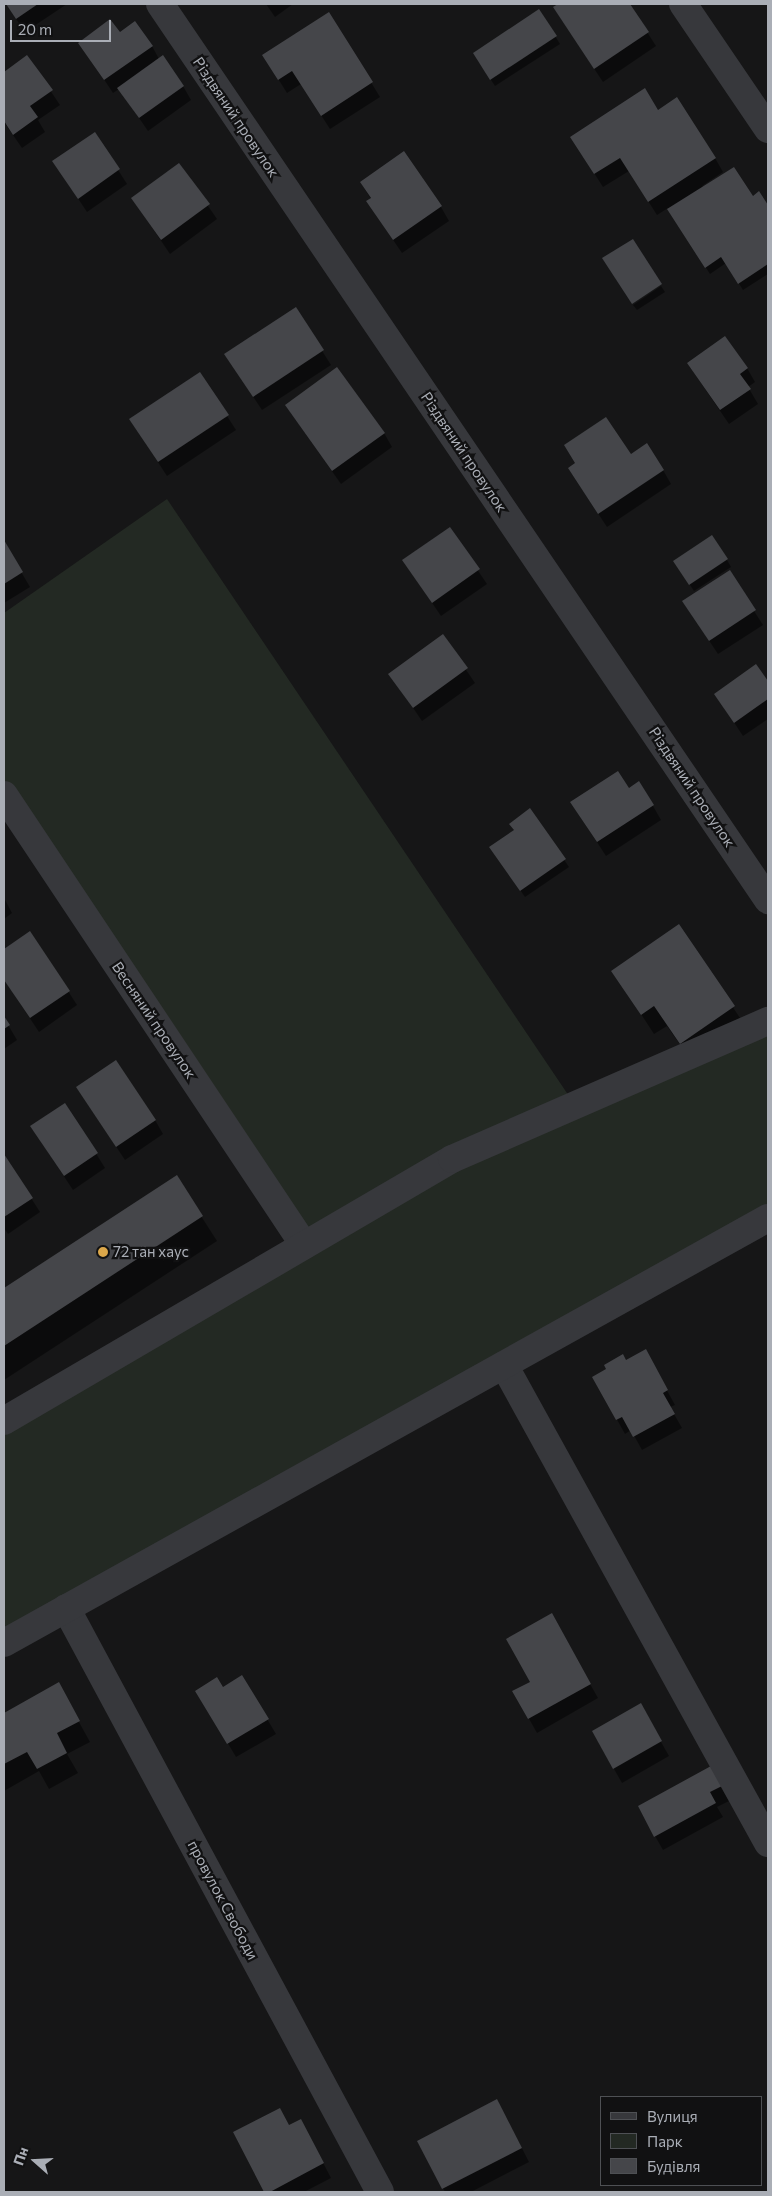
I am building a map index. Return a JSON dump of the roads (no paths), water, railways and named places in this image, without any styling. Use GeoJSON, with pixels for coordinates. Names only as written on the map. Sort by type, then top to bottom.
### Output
{"type":"FeatureCollection","features":[{"type":"Feature","properties":{"kind":"street","name":"Різдвяний провулок"},"geometry":{"type":"LineString","coordinates":[[160,4],[768,900]]}},
{"type":"Feature","properties":{"kind":"street"},"geometry":{"type":"LineString","coordinates":[[683,4],[768,129]]}},
{"type":"Feature","properties":{"kind":"street","name":"Весняний провулок"},"geometry":{"type":"LineString","coordinates":[[4,795],[304,1246]]}},
{"type":"Feature","properties":{"kind":"street"},"geometry":{"type":"LineString","coordinates":[[4,1421],[452,1159],[768,1021]]}},
{"type":"Feature","properties":{"kind":"street"},"geometry":{"type":"LineString","coordinates":[[4,1643],[768,1218]]}},
{"type":"Feature","properties":{"kind":"street"},"geometry":{"type":"LineString","coordinates":[[504,1365],[768,1843]]}},
{"type":"Feature","properties":{"kind":"street","name":"провулок Свободи"},"geometry":{"type":"LineString","coordinates":[[66,1608],[380,2192]]}},
{"type":"Feature","properties":{"kind":"place","name":"72 тан хаус"},"geometry":{"type":"Point","coordinates":[103,1252]}}]}
